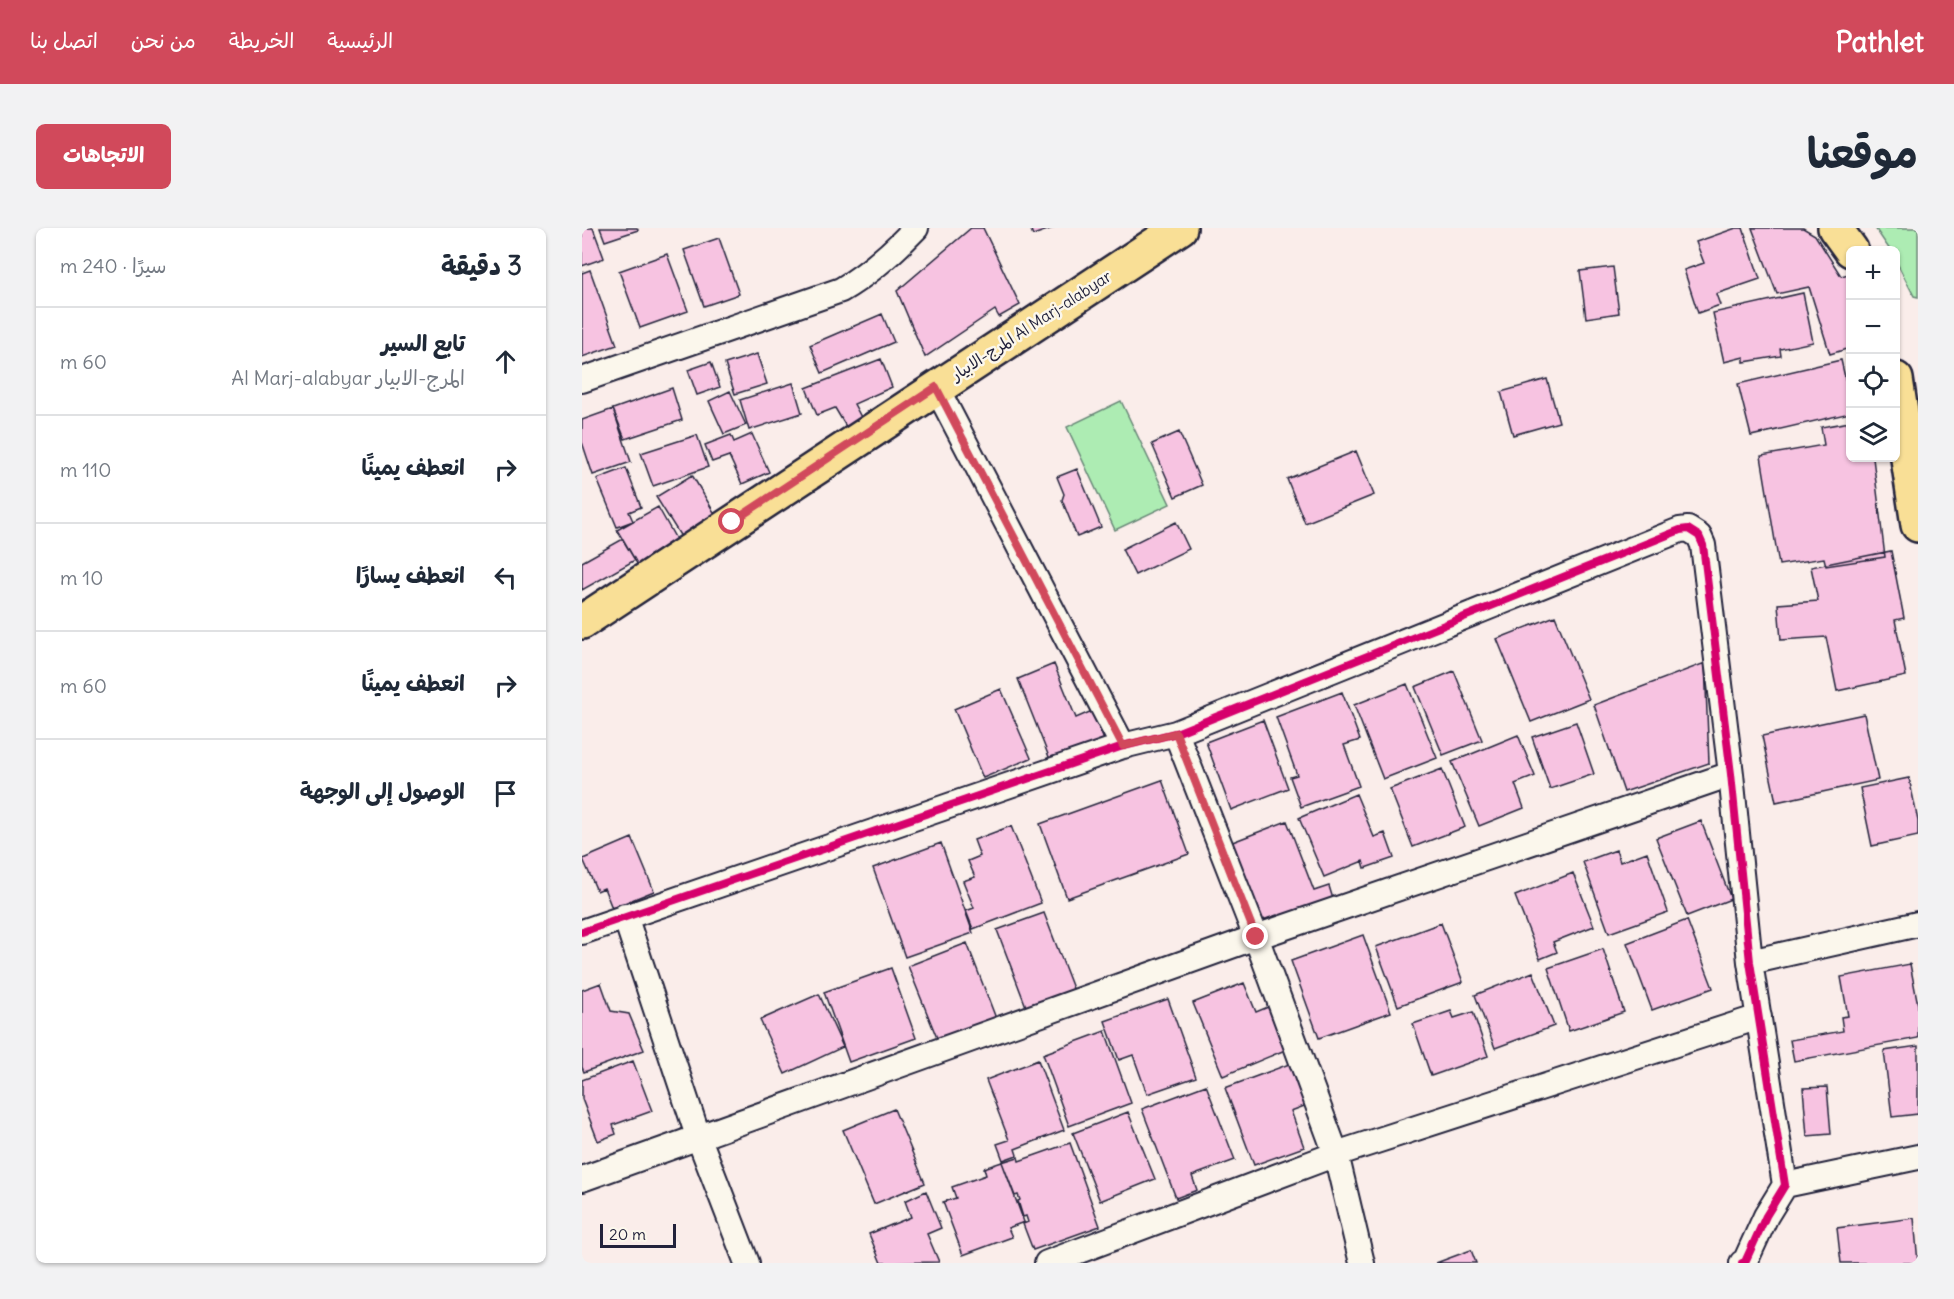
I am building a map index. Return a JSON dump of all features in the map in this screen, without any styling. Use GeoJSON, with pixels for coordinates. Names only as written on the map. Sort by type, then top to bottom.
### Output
{"type":"FeatureCollection","features":[{"type":"Feature","properties":{"kind":"main road","name":"المرج-الابيار Al Marj-alabyar"},"geometry":{"type":"LineString","coordinates":[[582,622],[936,387],[1143,242],[1180,228]]}},
{"type":"Feature","properties":{"kind":"main road"},"geometry":{"type":"LineString","coordinates":[[1835,228],[1848,246]]}},
{"type":"Feature","properties":{"kind":"main road"},"geometry":{"type":"LineString","coordinates":[[1900,406],[1918,525]]}},
{"type":"Feature","properties":{"kind":"street"},"geometry":{"type":"LineString","coordinates":[[582,380],[841,290],[862,278],[878,265],[916,228]]}},
{"type":"Feature","properties":{"kind":"street"},"geometry":{"type":"LineString","coordinates":[[936,387],[1123,746]]}},
{"type":"Feature","properties":{"kind":"street"},"geometry":{"type":"LineString","coordinates":[[582,932],[1123,746],[1176,733],[1669,534],[1688,529],[1699,536],[1703,545],[1731,774],[1750,962],[1785,1185],[1766,1216],[1744,1263]]}},
{"type":"Feature","properties":{"kind":"street"},"geometry":{"type":"LineString","coordinates":[[1176,733],[1256,937],[1336,1154],[1362,1263]]}},
{"type":"Feature","properties":{"kind":"street"},"geometry":{"type":"LineString","coordinates":[[582,1179],[1256,937],[1731,774]]}},
{"type":"Feature","properties":{"kind":"street"},"geometry":{"type":"LineString","coordinates":[[625,916],[698,1137],[747,1263]]}},
{"type":"Feature","properties":{"kind":"street"},"geometry":{"type":"LineString","coordinates":[[1750,962],[1918,924]]}},
{"type":"Feature","properties":{"kind":"street"},"geometry":{"type":"LineString","coordinates":[[1047,1263],[1336,1154],[1759,1017]]}},
{"type":"Feature","properties":{"kind":"street"},"geometry":{"type":"LineString","coordinates":[[1785,1185],[1918,1156]]}},
{"type":"Feature","properties":{"kind":"green space"},"geometry":{"type":"Polygon","coordinates":[[[1875,228],[1918,228],[1918,297],[1914,296],[1900,269],[1900,246],[1887,246],[1875,228]]]}},
{"type":"Feature","properties":{"kind":"green space"},"geometry":{"type":"Polygon","coordinates":[[[1121,401],[1170,504],[1115,530],[1067,427],[1121,401]]]}},
{"type":"Feature","properties":{"kind":"building"},"geometry":{"type":"Polygon","coordinates":[[[582,228],[593,228],[604,258],[582,266],[582,228]]]}},
{"type":"Feature","properties":{"kind":"building"},"geometry":{"type":"Polygon","coordinates":[[[600,228],[637,228],[638,230],[605,241],[600,228]]]}},
{"type":"Feature","properties":{"kind":"building"},"geometry":{"type":"Polygon","coordinates":[[[971,228],[983,228],[1020,305],[999,317],[995,310],[925,357],[897,291],[971,228]]]}},
{"type":"Feature","properties":{"kind":"building"},"geometry":{"type":"Polygon","coordinates":[[[1030,228],[1053,228],[1033,235],[1030,228]]]}},
{"type":"Feature","properties":{"kind":"building"},"geometry":{"type":"Polygon","coordinates":[[[1736,228],[1743,228],[1760,279],[1716,294],[1720,305],[1698,313],[1684,270],[1704,263],[1696,242],[1736,228]]]}},
{"type":"Feature","properties":{"kind":"building"},"geometry":{"type":"Polygon","coordinates":[[[1752,228],[1803,228],[1815,235],[1841,276],[1846,275],[1846,349],[1830,354],[1809,287],[1777,294],[1752,228]]]}},
{"type":"Feature","properties":{"kind":"building"},"geometry":{"type":"Polygon","coordinates":[[[719,238],[739,294],[704,306],[684,250],[719,238]]]}},
{"type":"Feature","properties":{"kind":"building"},"geometry":{"type":"Polygon","coordinates":[[[667,254],[688,311],[640,328],[619,271],[667,254]]]}},
{"type":"Feature","properties":{"kind":"building"},"geometry":{"type":"Polygon","coordinates":[[[1613,267],[1619,313],[1586,318],[1580,271],[1613,267]]]}},
{"type":"Feature","properties":{"kind":"building"},"geometry":{"type":"Polygon","coordinates":[[[590,270],[617,345],[582,357],[582,273],[590,270]]]}},
{"type":"Feature","properties":{"kind":"building"},"geometry":{"type":"Polygon","coordinates":[[[1803,293],[1813,342],[1780,349],[1781,356],[1744,362],[1744,357],[1724,362],[1713,313],[1803,293]]]}},
{"type":"Feature","properties":{"kind":"building"},"geometry":{"type":"Polygon","coordinates":[[[882,314],[894,342],[822,373],[810,345],[882,314]]]}},
{"type":"Feature","properties":{"kind":"building"},"geometry":{"type":"Polygon","coordinates":[[[757,354],[767,384],[735,394],[725,364],[757,354]]]}},
{"type":"Feature","properties":{"kind":"building"},"geometry":{"type":"Polygon","coordinates":[[[881,359],[892,387],[854,404],[863,421],[848,430],[835,408],[817,415],[806,388],[881,359]]]}},
{"type":"Feature","properties":{"kind":"building"},"geometry":{"type":"Polygon","coordinates":[[[1841,360],[1846,382],[1846,414],[1751,436],[1738,384],[1841,360]]]}},
{"type":"Feature","properties":{"kind":"building"},"geometry":{"type":"Polygon","coordinates":[[[711,362],[720,387],[697,395],[688,370],[711,362]]]}},
{"type":"Feature","properties":{"kind":"building"},"geometry":{"type":"Polygon","coordinates":[[[1547,379],[1559,422],[1513,435],[1501,392],[1547,379]]]}},
{"type":"Feature","properties":{"kind":"building"},"geometry":{"type":"Polygon","coordinates":[[[793,383],[802,413],[749,430],[740,400],[793,383]]]}},
{"type":"Feature","properties":{"kind":"building"},"geometry":{"type":"Polygon","coordinates":[[[672,388],[682,420],[625,439],[613,409],[672,388]]]}},
{"type":"Feature","properties":{"kind":"building"},"geometry":{"type":"Polygon","coordinates":[[[730,391],[746,425],[724,434],[709,401],[730,391]]]}},
{"type":"Feature","properties":{"kind":"building"},"geometry":{"type":"Polygon","coordinates":[[[613,409],[631,462],[593,475],[582,442],[582,420],[613,409]]]}},
{"type":"Feature","properties":{"kind":"building"},"geometry":{"type":"Polygon","coordinates":[[[1846,423],[1846,462],[1873,462],[1885,557],[1826,566],[1824,558],[1779,565],[1761,456],[1824,445],[1821,427],[1846,423]]]}},
{"type":"Feature","properties":{"kind":"building"},"geometry":{"type":"Polygon","coordinates":[[[1179,432],[1202,485],[1175,497],[1152,444],[1179,432]]]}},
{"type":"Feature","properties":{"kind":"building"},"geometry":{"type":"Polygon","coordinates":[[[752,434],[769,472],[742,484],[729,456],[712,462],[705,445],[731,435],[734,442],[752,434]]]}},
{"type":"Feature","properties":{"kind":"building"},"geometry":{"type":"Polygon","coordinates":[[[697,435],[708,467],[653,486],[641,453],[697,435]]]}},
{"type":"Feature","properties":{"kind":"building"},"geometry":{"type":"Polygon","coordinates":[[[1356,451],[1374,495],[1305,523],[1287,479],[1356,451]]]}},
{"type":"Feature","properties":{"kind":"building"},"geometry":{"type":"Polygon","coordinates":[[[626,468],[641,507],[629,512],[633,521],[617,527],[597,479],[626,468]]]}},
{"type":"Feature","properties":{"kind":"building"},"geometry":{"type":"Polygon","coordinates":[[[1077,469],[1101,527],[1077,537],[1062,500],[1064,494],[1057,477],[1077,469]]]}},
{"type":"Feature","properties":{"kind":"building"},"geometry":{"type":"Polygon","coordinates":[[[692,475],[718,519],[683,540],[656,497],[692,475]]]}},
{"type":"Feature","properties":{"kind":"building"},"geometry":{"type":"Polygon","coordinates":[[[658,507],[677,541],[649,556],[654,566],[642,572],[617,530],[658,507]]]}},
{"type":"Feature","properties":{"kind":"building"},"geometry":{"type":"Polygon","coordinates":[[[1176,522],[1189,549],[1135,575],[1122,549],[1176,522]]]}},
{"type":"Feature","properties":{"kind":"building"},"geometry":{"type":"Polygon","coordinates":[[[623,539],[635,560],[582,590],[582,562],[623,539]]]}},
{"type":"Feature","properties":{"kind":"building"},"geometry":{"type":"Polygon","coordinates":[[[1891,551],[1904,618],[1895,620],[1906,676],[1837,691],[1826,637],[1781,640],[1778,604],[1818,601],[1811,567],[1891,551]]]}},
{"type":"Feature","properties":{"kind":"building"},"geometry":{"type":"Polygon","coordinates":[[[1555,616],[1589,699],[1531,722],[1497,639],[1555,616]]]}},
{"type":"Feature","properties":{"kind":"building"},"geometry":{"type":"Polygon","coordinates":[[[1705,663],[1709,763],[1624,792],[1594,705],[1705,663]]]}},
{"type":"Feature","properties":{"kind":"building"},"geometry":{"type":"Polygon","coordinates":[[[1054,664],[1076,718],[1092,711],[1104,740],[1051,762],[1018,679],[1054,664]]]}},
{"type":"Feature","properties":{"kind":"building"},"geometry":{"type":"Polygon","coordinates":[[[1454,671],[1482,740],[1443,755],[1415,687],[1454,671]]]}},
{"type":"Feature","properties":{"kind":"building"},"geometry":{"type":"Polygon","coordinates":[[[1407,684],[1437,758],[1383,779],[1354,705],[1407,684]]]}},
{"type":"Feature","properties":{"kind":"building"},"geometry":{"type":"Polygon","coordinates":[[[1001,689],[1031,758],[983,778],[954,709],[1001,689]]]}},
{"type":"Feature","properties":{"kind":"building"},"geometry":{"type":"Polygon","coordinates":[[[1342,692],[1360,740],[1344,745],[1359,786],[1301,807],[1290,777],[1297,775],[1276,717],[1342,692]]]}},
{"type":"Feature","properties":{"kind":"building"},"geometry":{"type":"Polygon","coordinates":[[[1864,714],[1878,780],[1776,802],[1762,736],[1864,714]]]}},
{"type":"Feature","properties":{"kind":"building"},"geometry":{"type":"Polygon","coordinates":[[[1263,720],[1288,788],[1231,810],[1206,742],[1263,720]]]}},
{"type":"Feature","properties":{"kind":"building"},"geometry":{"type":"Polygon","coordinates":[[[1576,722],[1594,774],[1550,789],[1532,737],[1576,722]]]}},
{"type":"Feature","properties":{"kind":"building"},"geometry":{"type":"Polygon","coordinates":[[[1518,735],[1535,776],[1515,784],[1524,808],[1479,826],[1452,762],[1518,735]]]}},
{"type":"Feature","properties":{"kind":"building"},"geometry":{"type":"Polygon","coordinates":[[[1442,769],[1465,827],[1413,847],[1390,789],[1442,769]]]}},
{"type":"Feature","properties":{"kind":"building"},"geometry":{"type":"Polygon","coordinates":[[[1909,778],[1918,821],[1918,836],[1872,846],[1860,788],[1909,778]]]}},
{"type":"Feature","properties":{"kind":"building"},"geometry":{"type":"Polygon","coordinates":[[[1162,780],[1189,854],[1067,898],[1040,824],[1162,780]]]}},
{"type":"Feature","properties":{"kind":"building"},"geometry":{"type":"Polygon","coordinates":[[[1356,794],[1374,837],[1385,833],[1394,858],[1365,868],[1363,861],[1324,877],[1299,818],[1356,794]]]}},
{"type":"Feature","properties":{"kind":"building"},"geometry":{"type":"Polygon","coordinates":[[[1287,821],[1314,891],[1329,886],[1334,902],[1280,921],[1277,915],[1260,921],[1230,843],[1287,821]]]}},
{"type":"Feature","properties":{"kind":"building"},"geometry":{"type":"Polygon","coordinates":[[[1701,821],[1731,899],[1687,916],[1656,838],[1701,821]]]}},
{"type":"Feature","properties":{"kind":"building"},"geometry":{"type":"Polygon","coordinates":[[[1011,826],[1041,903],[973,929],[966,911],[974,908],[963,881],[975,877],[968,861],[980,856],[974,840],[1011,826]]]}},
{"type":"Feature","properties":{"kind":"building"},"geometry":{"type":"Polygon","coordinates":[[[632,838],[654,891],[612,908],[604,888],[597,891],[583,859],[632,838]]]}},
{"type":"Feature","properties":{"kind":"building"},"geometry":{"type":"Polygon","coordinates":[[[941,843],[973,933],[905,957],[873,868],[941,843]]]}},
{"type":"Feature","properties":{"kind":"building"},"geometry":{"type":"Polygon","coordinates":[[[1616,850],[1620,862],[1647,852],[1668,912],[1609,933],[1583,862],[1616,850]]]}},
{"type":"Feature","properties":{"kind":"building"},"geometry":{"type":"Polygon","coordinates":[[[1573,873],[1594,926],[1553,942],[1557,952],[1540,959],[1515,896],[1573,873]]]}},
{"type":"Feature","properties":{"kind":"building"},"geometry":{"type":"Polygon","coordinates":[[[1044,913],[1074,991],[1027,1009],[997,930],[1044,913]]]}},
{"type":"Feature","properties":{"kind":"building"},"geometry":{"type":"Polygon","coordinates":[[[1687,920],[1713,988],[1652,1010],[1627,943],[1687,920]]]}},
{"type":"Feature","properties":{"kind":"building"},"geometry":{"type":"Polygon","coordinates":[[[1441,923],[1463,982],[1398,1006],[1376,947],[1441,923]]]}},
{"type":"Feature","properties":{"kind":"building"},"geometry":{"type":"Polygon","coordinates":[[[1363,935],[1391,1012],[1319,1038],[1291,961],[1363,935]]]}},
{"type":"Feature","properties":{"kind":"building"},"geometry":{"type":"Polygon","coordinates":[[[967,943],[997,1021],[939,1043],[908,966],[967,943]]]}},
{"type":"Feature","properties":{"kind":"building"},"geometry":{"type":"Polygon","coordinates":[[[1603,949],[1624,1012],[1569,1031],[1548,968],[1603,949]]]}},
{"type":"Feature","properties":{"kind":"building"},"geometry":{"type":"Polygon","coordinates":[[[1910,964],[1918,1005],[1918,1038],[1794,1061],[1790,1040],[1843,1031],[1841,1017],[1848,1016],[1841,977],[1910,964]]]}},
{"type":"Feature","properties":{"kind":"building"},"geometry":{"type":"Polygon","coordinates":[[[891,968],[916,1038],[849,1062],[824,992],[891,968]]]}},
{"type":"Feature","properties":{"kind":"building"},"geometry":{"type":"Polygon","coordinates":[[[1533,972],[1554,1026],[1495,1048],[1475,995],[1533,972]]]}},
{"type":"Feature","properties":{"kind":"building"},"geometry":{"type":"Polygon","coordinates":[[[601,983],[611,1011],[629,1014],[644,1050],[584,1072],[582,1067],[582,990],[601,983]]]}},
{"type":"Feature","properties":{"kind":"building"},"geometry":{"type":"Polygon","coordinates":[[[1244,983],[1256,1012],[1268,1007],[1285,1050],[1223,1076],[1193,1003],[1244,983]]]}},
{"type":"Feature","properties":{"kind":"building"},"geometry":{"type":"Polygon","coordinates":[[[819,994],[843,1047],[785,1074],[760,1020],[819,994]]]}},
{"type":"Feature","properties":{"kind":"building"},"geometry":{"type":"Polygon","coordinates":[[[1168,999],[1196,1077],[1147,1094],[1133,1055],[1119,1060],[1105,1021],[1168,999]]]}},
{"type":"Feature","properties":{"kind":"building"},"geometry":{"type":"Polygon","coordinates":[[[1451,1011],[1454,1018],[1473,1012],[1488,1056],[1431,1076],[1413,1024],[1451,1011]]]}},
{"type":"Feature","properties":{"kind":"building"},"geometry":{"type":"Polygon","coordinates":[[[1105,1031],[1131,1103],[1069,1126],[1043,1054],[1105,1031]]]}},
{"type":"Feature","properties":{"kind":"building"},"geometry":{"type":"Polygon","coordinates":[[[1918,1046],[1918,1114],[1892,1117],[1884,1051],[1918,1046]]]}},
{"type":"Feature","properties":{"kind":"building"},"geometry":{"type":"Polygon","coordinates":[[[1038,1060],[1064,1130],[1015,1149],[1017,1155],[1003,1160],[997,1144],[1009,1140],[986,1080],[1038,1060]]]}},
{"type":"Feature","properties":{"kind":"building"},"geometry":{"type":"Polygon","coordinates":[[[633,1061],[652,1111],[613,1125],[616,1134],[598,1141],[582,1099],[582,1080],[633,1061]]]}},
{"type":"Feature","properties":{"kind":"building"},"geometry":{"type":"Polygon","coordinates":[[[1292,1063],[1307,1105],[1291,1111],[1304,1147],[1254,1165],[1225,1088],[1292,1063]]]}},
{"type":"Feature","properties":{"kind":"building"},"geometry":{"type":"Polygon","coordinates":[[[1206,1085],[1235,1160],[1192,1176],[1197,1190],[1176,1198],[1142,1109],[1206,1085]]]}},
{"type":"Feature","properties":{"kind":"building"},"geometry":{"type":"Polygon","coordinates":[[[1827,1087],[1831,1134],[1807,1136],[1803,1088],[1827,1087]]]}},
{"type":"Feature","properties":{"kind":"building"},"geometry":{"type":"Polygon","coordinates":[[[894,1109],[925,1183],[874,1204],[843,1130],[894,1109]]]}},
{"type":"Feature","properties":{"kind":"building"},"geometry":{"type":"Polygon","coordinates":[[[1128,1112],[1155,1179],[1100,1201],[1073,1133],[1128,1112]]]}},
{"type":"Feature","properties":{"kind":"building"},"geometry":{"type":"Polygon","coordinates":[[[1070,1143],[1100,1226],[1033,1250],[1023,1224],[1028,1222],[1026,1216],[1023,1217],[1018,1201],[1020,1200],[1018,1195],[1015,1196],[1002,1162],[1018,1157],[1019,1161],[1070,1143]]]}},
{"type":"Feature","properties":{"kind":"building"},"geometry":{"type":"Polygon","coordinates":[[[1002,1162],[1024,1222],[1008,1228],[1012,1237],[963,1255],[943,1202],[956,1198],[952,1187],[986,1175],[984,1168],[1002,1162]]]}},
{"type":"Feature","properties":{"kind":"building"},"geometry":{"type":"Polygon","coordinates":[[[926,1191],[941,1228],[927,1234],[939,1262],[881,1263],[869,1234],[911,1217],[905,1201],[926,1191]]]}},
{"type":"Feature","properties":{"kind":"building"},"geometry":{"type":"Polygon","coordinates":[[[1914,1218],[1918,1263],[1841,1263],[1837,1228],[1914,1218]]]}},
{"type":"Feature","properties":{"kind":"building"},"geometry":{"type":"Polygon","coordinates":[[[1471,1250],[1476,1263],[1436,1263],[1471,1250]]]}},
{"type":"Feature","properties":{"kind":"cycle path"},"geometry":{"type":"LineString","coordinates":[[582,932],[1123,746],[1176,733],[1680,530],[1688,529],[1699,536],[1703,545],[1731,774],[1750,962],[1785,1185],[1766,1216],[1745,1262],[1742,1263]]}},
{"type":"Feature","properties":{"kind":"route"},"geometry":{"type":"LineString","coordinates":[[732,522],[936,387],[1123,746],[1176,733],[1256,937]]}}]}
